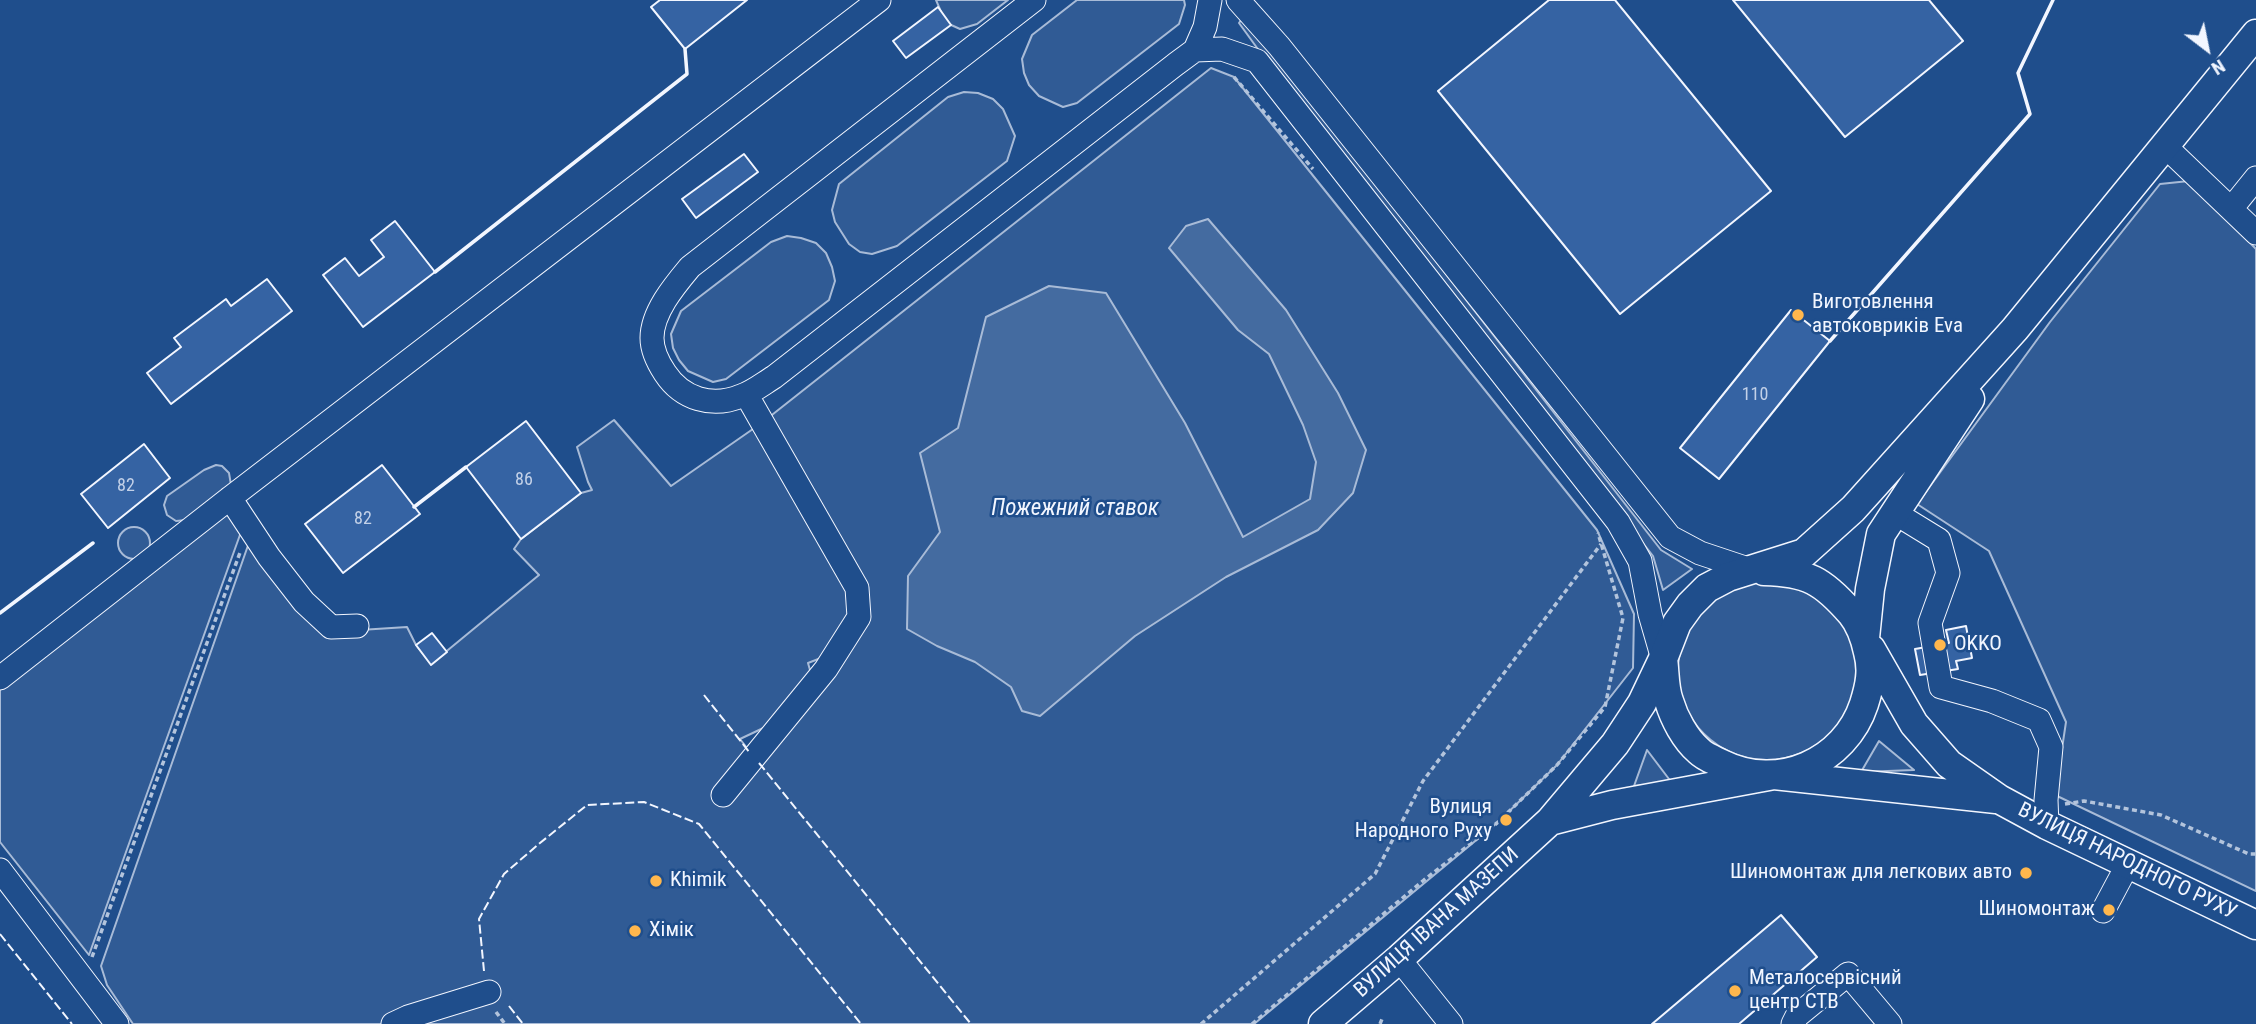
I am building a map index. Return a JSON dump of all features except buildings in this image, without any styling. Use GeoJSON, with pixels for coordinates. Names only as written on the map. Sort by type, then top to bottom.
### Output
{"type":"FeatureCollection","features":[{"type":"Feature","properties":{"kind":"main road"},"geometry":{"type":"LineString","coordinates":[[1751,570],[1790,571],[1812,579],[1832,592],[1856,619],[1865,638],[1871,665],[1870,686],[1858,720],[1848,736],[1832,753],[1809,766],[1774,775],[1731,769],[1699,751],[1677,719],[1668,699],[1663,659],[1677,623],[1690,605],[1707,589],[1751,570],[1804,553],[1853,509],[2015,329],[2256,34]]}},
{"type":"Feature","properties":{"kind":"main road"},"geometry":{"type":"LineString","coordinates":[[1865,638],[1870,589],[1881,534],[2015,329]]}},
{"type":"Feature","properties":{"kind":"main road","name":"ВУЛИЦЯ НАРОДНОГО РУХУ"},"geometry":{"type":"LineString","coordinates":[[1865,638],[1914,724],[1949,764],[1999,799]]}},
{"type":"Feature","properties":{"kind":"main road","name":"ВУЛИЦЯ ІВАНА МАЗЕПИ"},"geometry":{"type":"LineString","coordinates":[[1323,1024],[1399,960],[1550,821],[1615,744],[1642,703],[1663,659]]}},
{"type":"Feature","properties":{"kind":"main road","name":"ВУЛИЦЯ ІВАНА МАЗЕПИ"},"geometry":{"type":"LineString","coordinates":[[1550,821],[1612,805],[1774,775]]}},
{"type":"Feature","properties":{"kind":"main road","name":"ВУЛИЦЯ НАРОДНОГО РУХУ"},"geometry":{"type":"LineString","coordinates":[[1774,775],[1999,799],[2046,813],[2128,864],[2256,925]]}},
{"type":"Feature","properties":{"kind":"street"},"geometry":{"type":"LineString","coordinates":[[0,678],[879,0]]}},
{"type":"Feature","properties":{"kind":"street"},"geometry":{"type":"LineString","coordinates":[[1034,0],[690,267],[670,291],[658,314],[652,338],[659,363],[671,382],[687,395],[705,401],[724,401],[746,394],[774,377],[1195,50],[1205,27],[1210,0]]}},
{"type":"Feature","properties":{"kind":"street"},"geometry":{"type":"LineString","coordinates":[[1238,0],[1279,46],[1671,537],[1700,553],[1751,570]]}},
{"type":"Feature","properties":{"kind":"street"},"geometry":{"type":"LineString","coordinates":[[1195,50],[1222,49],[1257,61],[1618,523],[1640,561],[1650,614],[1663,659]]}},
{"type":"Feature","properties":{"kind":"street"},"geometry":{"type":"LineString","coordinates":[[2165,146],[2256,233]]}},
{"type":"Feature","properties":{"kind":"street"},"geometry":{"type":"LineString","coordinates":[[2231,209],[2256,178]]}},
{"type":"Feature","properties":{"kind":"street"},"geometry":{"type":"LineString","coordinates":[[723,795],[826,669],[859,617],[857,588],[746,394]]}},
{"type":"Feature","properties":{"kind":"street"},"geometry":{"type":"LineString","coordinates":[[230,498],[304,602],[331,627],[357,626]]}},
{"type":"Feature","properties":{"kind":"street"},"geometry":{"type":"LineString","coordinates":[[1895,513],[1940,540],[1948,573],[1930,623],[1941,687],[1992,701],[2039,720],[2050,747],[2046,813]]}},
{"type":"Feature","properties":{"kind":"street"},"geometry":{"type":"LineString","coordinates":[[2103,911],[2128,864]]}},
{"type":"Feature","properties":{"kind":"street"},"geometry":{"type":"LineString","coordinates":[[0,870],[117,1024]]}},
{"type":"Feature","properties":{"kind":"street"},"geometry":{"type":"LineString","coordinates":[[1399,960],[1451,1024]]}},
{"type":"Feature","properties":{"kind":"street"},"geometry":{"type":"LineString","coordinates":[[1793,1024],[1797,1016],[1848,974],[1890,1024]]}},
{"type":"Feature","properties":{"kind":"street"},"geometry":{"type":"LineString","coordinates":[[393,1024],[489,992]]}},
{"type":"Feature","properties":{"kind":"path"},"geometry":{"type":"LineString","coordinates":[[1223,72],[1234,77],[1312,169]]}},
{"type":"Feature","properties":{"kind":"path"},"geometry":{"type":"LineString","coordinates":[[84,979],[245,540],[244,521]]}},
{"type":"Feature","properties":{"kind":"path"},"geometry":{"type":"LineString","coordinates":[[1252,1024],[1424,880],[1497,823],[1557,765],[1605,707],[1623,618],[1597,530]]}},
{"type":"Feature","properties":{"kind":"path"},"geometry":{"type":"LineString","coordinates":[[1201,1024],[1375,874],[1423,781],[1601,544]]}},
{"type":"Feature","properties":{"kind":"path"},"geometry":{"type":"LineString","coordinates":[[2046,813],[2065,804],[2084,801],[2161,815],[2249,854],[2256,854]]}},
{"type":"Feature","properties":{"kind":"shaded area"},"geometry":{"type":"Polygon","coordinates":[[[936,0],[1008,0],[977,24],[960,29],[949,24],[936,0]]]}},
{"type":"Feature","properties":{"kind":"shaded area"},"geometry":{"type":"Polygon","coordinates":[[[1077,0],[1184,0],[1185,5],[1179,24],[1077,103],[1063,107],[1039,96],[1029,85],[1022,59],[1032,35],[1077,0]]]}},
{"type":"Feature","properties":{"kind":"shaded area"},"geometry":{"type":"Polygon","coordinates":[[[1243,17],[1661,550],[1692,569],[1663,590],[1653,556],[1260,52],[1239,23],[1243,17]]]}},
{"type":"Feature","properties":{"kind":"shaded area"},"geometry":{"type":"Polygon","coordinates":[[[1211,68],[1234,77],[1597,530],[1634,614],[1633,668],[1557,765],[1497,823],[1254,1024],[133,1024],[107,985],[101,966],[252,534],[300,602],[329,632],[407,627],[416,645],[431,664],[539,575],[514,549],[521,539],[581,493],[592,490],[577,447],[614,420],[671,486],[763,422],[1211,68]],[[857,592],[851,620],[826,656],[808,663],[812,677],[776,722],[740,739],[754,757],[826,669],[859,617],[857,592]]]}},
{"type":"Feature","properties":{"kind":"shaded area"},"geometry":{"type":"Polygon","coordinates":[[[964,92],[978,93],[993,99],[1003,109],[1015,136],[1007,161],[897,246],[872,254],[860,252],[849,244],[835,222],[832,210],[839,184],[948,97],[964,92]]]}},
{"type":"Feature","properties":{"kind":"shaded area"},"geometry":{"type":"Polygon","coordinates":[[[2189,181],[2256,249],[2256,891],[2055,795],[2066,722],[1989,551],[1917,504],[2050,322],[2160,184],[2189,181]]]}},
{"type":"Feature","properties":{"kind":"shaded area"},"geometry":{"type":"Polygon","coordinates":[[[787,236],[816,243],[826,253],[835,281],[829,300],[726,379],[713,382],[688,371],[673,348],[671,334],[681,311],[771,242],[787,236]]]}},
{"type":"Feature","properties":{"kind":"shaded area"},"geometry":{"type":"Polygon","coordinates":[[[216,465],[222,466],[229,473],[231,485],[186,520],[176,521],[167,515],[164,505],[167,496],[204,470],[216,465]]]}},
{"type":"Feature","properties":{"kind":"shaded area"},"geometry":{"type":"Polygon","coordinates":[[[221,514],[232,516],[241,532],[89,955],[0,842],[0,690],[221,514]]]}},
{"type":"Feature","properties":{"kind":"shaded area"},"geometry":{"type":"Polygon","coordinates":[[[134,527],[145,532],[150,543],[145,554],[134,559],[123,554],[118,543],[123,532],[134,527]]]}},
{"type":"Feature","properties":{"kind":"shaded area"},"geometry":{"type":"Polygon","coordinates":[[[1767,582],[1784,583],[1801,589],[1830,608],[1849,637],[1855,654],[1855,688],[1849,705],[1830,734],[1801,753],[1784,759],[1767,760],[1750,759],[1733,753],[1704,734],[1685,705],[1679,688],[1678,671],[1679,654],[1685,637],[1704,608],[1733,589],[1750,583],[1767,582]]]}},
{"type":"Feature","properties":{"kind":"shaded area"},"geometry":{"type":"Polygon","coordinates":[[[1879,741],[1914,770],[1861,772],[1879,741]]]}},
{"type":"Feature","properties":{"kind":"shaded area"},"geometry":{"type":"Polygon","coordinates":[[[1647,750],[1672,783],[1634,786],[1647,750]]]}},
{"type":"Feature","properties":{"kind":"water","name":"Пожежний ставок"},"geometry":{"type":"Polygon","coordinates":[[[1208,219],[1286,310],[1338,393],[1366,450],[1353,493],[1318,530],[1226,577],[1135,636],[1040,716],[1022,711],[1011,687],[975,662],[937,646],[907,629],[908,576],[940,532],[920,453],[958,428],[986,317],[1049,286],[1106,293],[1185,423],[1243,537],[1310,499],[1316,462],[1303,425],[1269,354],[1238,330],[1169,248],[1186,226],[1208,219]]]}},
{"type":"Feature","properties":{"kind":"fence"},"geometry":{"type":"LineString","coordinates":[[704,695],[750,753]]}},
{"type":"Feature","properties":{"kind":"fence"},"geometry":{"type":"LineString","coordinates":[[759,763],[971,1024]]}},
{"type":"Feature","properties":{"kind":"fence"},"geometry":{"type":"LineString","coordinates":[[484,971],[479,919],[504,874],[587,805],[644,802],[699,824],[861,1024]]}},
{"type":"Feature","properties":{"kind":"fence"},"geometry":{"type":"LineString","coordinates":[[0,934],[72,1024]]}},
{"type":"Feature","properties":{"kind":"fence"},"geometry":{"type":"LineString","coordinates":[[509,1006],[523,1024]]}},
{"type":"Feature","properties":{"kind":"wall"},"geometry":{"type":"LineString","coordinates":[[1830,341],[2030,114],[2018,73],[2053,0]]}},
{"type":"Feature","properties":{"kind":"wall"},"geometry":{"type":"LineString","coordinates":[[435,272],[687,74],[685,49]]}},
{"type":"Feature","properties":{"kind":"wall"},"geometry":{"type":"LineString","coordinates":[[414,507],[466,467]]}},
{"type":"Feature","properties":{"kind":"wall"},"geometry":{"type":"LineString","coordinates":[[0,613],[93,543]]}},
{"type":"Feature","properties":{"kind":"place","name":"Виготовлення автоковриків Eva"},"geometry":{"type":"Point","coordinates":[1798,315]}},
{"type":"Feature","properties":{"kind":"place","name":"OKKO"},"geometry":{"type":"Point","coordinates":[1940,645]}},
{"type":"Feature","properties":{"kind":"place","name":"Вулиця Народного Руху"},"geometry":{"type":"Point","coordinates":[1506,820]}},
{"type":"Feature","properties":{"kind":"place","name":"Шиномонтаж для легкових авто"},"geometry":{"type":"Point","coordinates":[2026,873]}},
{"type":"Feature","properties":{"kind":"place","name":"Khimik"},"geometry":{"type":"Point","coordinates":[656,881]}},
{"type":"Feature","properties":{"kind":"place","name":"Шиномонтаж"},"geometry":{"type":"Point","coordinates":[2109,910]}},
{"type":"Feature","properties":{"kind":"place","name":"Хімік"},"geometry":{"type":"Point","coordinates":[635,931]}},
{"type":"Feature","properties":{"kind":"place","name":"Металосервісний центр СТВ"},"geometry":{"type":"Point","coordinates":[1735,991]}}]}
